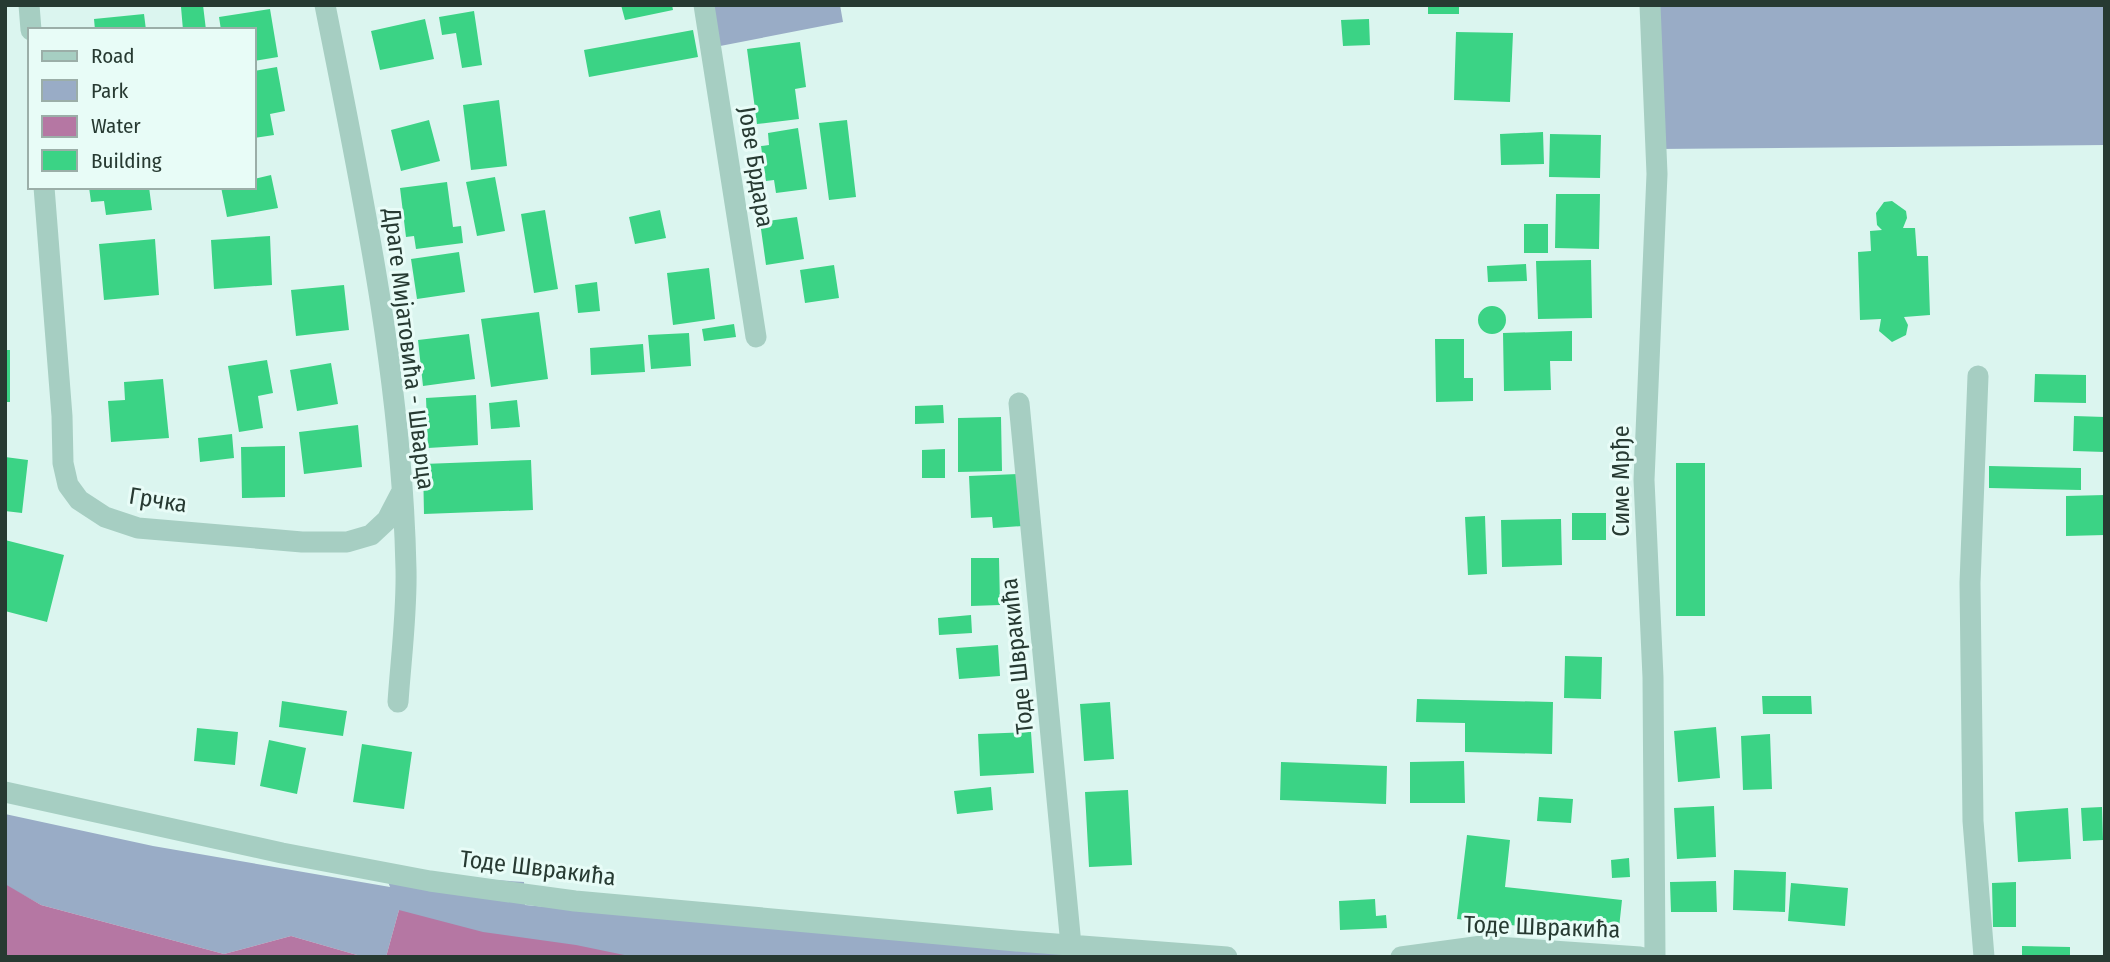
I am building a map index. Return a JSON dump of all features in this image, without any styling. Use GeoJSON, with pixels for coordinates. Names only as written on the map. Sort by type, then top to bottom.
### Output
{"type":"FeatureCollection","features":[{"type":"Feature","properties":{"kind":"street"},"geometry":{"type":"LineString","coordinates":[[29,5],[31,28]]}},
{"type":"Feature","properties":{"kind":"street","name":"Драге Мијатовића - Шварца"},"geometry":{"type":"LineString","coordinates":[[325,5],[376,260],[401,491],[406,571],[398,702]]}},
{"type":"Feature","properties":{"kind":"street","name":"Јове Брдара"},"geometry":{"type":"LineString","coordinates":[[704,5],[756,337]]}},
{"type":"Feature","properties":{"kind":"street","name":"Симе Мрђе"},"geometry":{"type":"LineString","coordinates":[[1650,5],[1657,174],[1644,480],[1653,677],[1656,957]]}},
{"type":"Feature","properties":{"kind":"street","name":"Грчка"},"geometry":{"type":"LineString","coordinates":[[44,189],[62,416],[62,463],[68,485],[79,500],[104,517],[138,528],[302,542],[347,542],[371,535],[379,528],[387,520],[401,491]]}},
{"type":"Feature","properties":{"kind":"street"},"geometry":{"type":"LineString","coordinates":[[1978,376],[1970,583],[1973,821],[1984,957]]}},
{"type":"Feature","properties":{"kind":"street","name":"Тоде Швракића"},"geometry":{"type":"LineString","coordinates":[[1019,403],[1071,945]]}},
{"type":"Feature","properties":{"kind":"street","name":"Тоде Швракића"},"geometry":{"type":"LineString","coordinates":[[5,792],[170,831],[443,883],[697,914],[1227,957]]}},
{"type":"Feature","properties":{"kind":"street","name":"Тоде Швракића"},"geometry":{"type":"LineString","coordinates":[[1401,957],[1482,946],[1640,957]]}},
{"type":"Feature","properties":{"kind":"green space"},"geometry":{"type":"Polygon","coordinates":[[[708,5],[840,5],[843,22],[715,47],[708,5]]]}},
{"type":"Feature","properties":{"kind":"green space"},"geometry":{"type":"Polygon","coordinates":[[[1655,5],[2105,5],[2105,145],[1657,149],[1655,5]]]}},
{"type":"Feature","properties":{"kind":"green space"},"geometry":{"type":"Polygon","coordinates":[[[5,814],[153,846],[390,887],[383,868],[424,875],[524,882],[525,905],[1102,957],[581,957],[411,939],[399,910],[386,957],[364,957],[291,936],[224,954],[41,905],[5,885],[5,814]]]}},
{"type":"Feature","properties":{"kind":"water"},"geometry":{"type":"Polygon","coordinates":[[[5,884],[41,905],[224,954],[291,936],[364,957],[5,957],[5,884]]]}},
{"type":"Feature","properties":{"kind":"water"},"geometry":{"type":"Polygon","coordinates":[[[399,910],[483,932],[576,945],[634,957],[386,957],[399,910]]]}},
{"type":"Feature","properties":{"kind":"building"},"geometry":{"type":"Polygon","coordinates":[[[203,5],[206,28],[183,28],[181,7],[203,5]]]}},
{"type":"Feature","properties":{"kind":"building"},"geometry":{"type":"Polygon","coordinates":[[[621,5],[672,5],[673,10],[625,20],[621,5]]]}},
{"type":"Feature","properties":{"kind":"building"},"geometry":{"type":"Polygon","coordinates":[[[1428,5],[1459,5],[1459,14],[1428,14],[1428,5]]]}},
{"type":"Feature","properties":{"kind":"building"},"geometry":{"type":"Polygon","coordinates":[[[270,9],[278,57],[256,61],[256,28],[221,28],[219,17],[270,9]]]}},
{"type":"Feature","properties":{"kind":"building"},"geometry":{"type":"Polygon","coordinates":[[[474,11],[482,65],[462,68],[456,33],[442,35],[439,17],[474,11]]]}},
{"type":"Feature","properties":{"kind":"building"},"geometry":{"type":"Polygon","coordinates":[[[144,14],[146,28],[95,28],[94,19],[144,14]]]}},
{"type":"Feature","properties":{"kind":"building"},"geometry":{"type":"Polygon","coordinates":[[[425,19],[434,59],[380,70],[371,31],[425,19]]]}},
{"type":"Feature","properties":{"kind":"building"},"geometry":{"type":"Polygon","coordinates":[[[1369,19],[1370,45],[1343,46],[1341,20],[1369,19]]]}},
{"type":"Feature","properties":{"kind":"building"},"geometry":{"type":"Polygon","coordinates":[[[693,30],[698,57],[589,77],[584,50],[693,30]]]}},
{"type":"Feature","properties":{"kind":"building"},"geometry":{"type":"Polygon","coordinates":[[[1456,32],[1513,33],[1510,102],[1454,100],[1456,32]]]}},
{"type":"Feature","properties":{"kind":"building"},"geometry":{"type":"Polygon","coordinates":[[[800,42],[806,87],[795,89],[799,119],[757,124],[747,49],[800,42]]]}},
{"type":"Feature","properties":{"kind":"building"},"geometry":{"type":"Polygon","coordinates":[[[277,67],[285,111],[270,114],[274,135],[256,138],[256,71],[277,67]]]}},
{"type":"Feature","properties":{"kind":"building"},"geometry":{"type":"Polygon","coordinates":[[[499,100],[507,166],[471,170],[463,105],[499,100]]]}},
{"type":"Feature","properties":{"kind":"building"},"geometry":{"type":"Polygon","coordinates":[[[429,120],[440,161],[401,171],[391,130],[429,120]]]}},
{"type":"Feature","properties":{"kind":"building"},"geometry":{"type":"Polygon","coordinates":[[[847,120],[856,197],[829,200],[819,123],[847,120]]]}},
{"type":"Feature","properties":{"kind":"building"},"geometry":{"type":"Polygon","coordinates":[[[798,128],[807,189],[776,193],[774,180],[766,181],[761,146],[769,145],[768,133],[798,128]]]}},
{"type":"Feature","properties":{"kind":"building"},"geometry":{"type":"Polygon","coordinates":[[[1543,132],[1544,164],[1501,165],[1500,134],[1543,132]]]}},
{"type":"Feature","properties":{"kind":"building"},"geometry":{"type":"Polygon","coordinates":[[[1550,134],[1601,135],[1600,178],[1549,177],[1550,134]]]}},
{"type":"Feature","properties":{"kind":"building"},"geometry":{"type":"Polygon","coordinates":[[[271,175],[278,208],[227,217],[221,189],[256,189],[256,179],[271,175]]]}},
{"type":"Feature","properties":{"kind":"building"},"geometry":{"type":"Polygon","coordinates":[[[495,177],[505,231],[477,236],[466,182],[495,177]]]}},
{"type":"Feature","properties":{"kind":"building"},"geometry":{"type":"Polygon","coordinates":[[[447,182],[453,227],[461,226],[463,243],[416,249],[414,236],[406,237],[400,188],[447,182]]]}},
{"type":"Feature","properties":{"kind":"building"},"geometry":{"type":"Polygon","coordinates":[[[89,189],[149,189],[152,210],[106,215],[104,201],[91,202],[89,189]]]}},
{"type":"Feature","properties":{"kind":"building"},"geometry":{"type":"Polygon","coordinates":[[[1556,194],[1600,194],[1599,249],[1555,248],[1556,194]]]}},
{"type":"Feature","properties":{"kind":"building"},"geometry":{"type":"Polygon","coordinates":[[[1892,201],[1906,211],[1907,218],[1903,228],[1915,228],[1917,256],[1928,256],[1930,315],[1904,317],[1908,325],[1906,335],[1892,342],[1879,331],[1881,319],[1860,320],[1858,252],[1871,251],[1870,231],[1882,230],[1877,225],[1876,213],[1884,202],[1892,201]]]}},
{"type":"Feature","properties":{"kind":"building"},"geometry":{"type":"Polygon","coordinates":[[[545,210],[558,289],[534,293],[521,214],[545,210]]]}},
{"type":"Feature","properties":{"kind":"building"},"geometry":{"type":"Polygon","coordinates":[[[660,210],[666,238],[635,244],[629,217],[660,210]]]}},
{"type":"Feature","properties":{"kind":"building"},"geometry":{"type":"Polygon","coordinates":[[[797,217],[804,259],[766,265],[760,222],[797,217]]]}},
{"type":"Feature","properties":{"kind":"building"},"geometry":{"type":"Polygon","coordinates":[[[1524,224],[1548,224],[1548,253],[1524,253],[1524,224]]]}},
{"type":"Feature","properties":{"kind":"building"},"geometry":{"type":"Polygon","coordinates":[[[270,236],[272,285],[214,289],[211,240],[270,236]]]}},
{"type":"Feature","properties":{"kind":"building"},"geometry":{"type":"Polygon","coordinates":[[[155,239],[159,295],[104,300],[99,244],[155,239]]]}},
{"type":"Feature","properties":{"kind":"building"},"geometry":{"type":"Polygon","coordinates":[[[459,252],[465,292],[417,299],[411,259],[459,252]]]}},
{"type":"Feature","properties":{"kind":"building"},"geometry":{"type":"Polygon","coordinates":[[[1591,260],[1592,318],[1538,319],[1536,261],[1591,260]]]}},
{"type":"Feature","properties":{"kind":"building"},"geometry":{"type":"Polygon","coordinates":[[[1526,264],[1527,281],[1488,282],[1487,266],[1526,264]]]}},
{"type":"Feature","properties":{"kind":"building"},"geometry":{"type":"Polygon","coordinates":[[[834,265],[839,298],[805,303],[800,270],[834,265]]]}},
{"type":"Feature","properties":{"kind":"building"},"geometry":{"type":"Polygon","coordinates":[[[709,268],[715,319],[673,325],[667,273],[709,268]]]}},
{"type":"Feature","properties":{"kind":"building"},"geometry":{"type":"Polygon","coordinates":[[[597,282],[600,311],[578,313],[575,285],[597,282]]]}},
{"type":"Feature","properties":{"kind":"building"},"geometry":{"type":"Polygon","coordinates":[[[344,285],[349,330],[296,336],[291,290],[344,285]]]}},
{"type":"Feature","properties":{"kind":"building"},"geometry":{"type":"Polygon","coordinates":[[[1492,306],[1502,310],[1506,320],[1502,330],[1492,334],[1482,330],[1478,320],[1482,310],[1492,306]]]}},
{"type":"Feature","properties":{"kind":"building"},"geometry":{"type":"Polygon","coordinates":[[[539,312],[548,379],[491,387],[481,319],[539,312]]]}},
{"type":"Feature","properties":{"kind":"building"},"geometry":{"type":"Polygon","coordinates":[[[734,324],[736,337],[704,341],[702,329],[734,324]]]}},
{"type":"Feature","properties":{"kind":"building"},"geometry":{"type":"Polygon","coordinates":[[[1572,331],[1572,361],[1550,361],[1551,390],[1504,391],[1503,333],[1572,331]]]}},
{"type":"Feature","properties":{"kind":"building"},"geometry":{"type":"Polygon","coordinates":[[[689,333],[691,366],[651,369],[648,335],[689,333]]]}},
{"type":"Feature","properties":{"kind":"building"},"geometry":{"type":"Polygon","coordinates":[[[469,334],[475,379],[423,386],[418,340],[469,334]]]}},
{"type":"Feature","properties":{"kind":"building"},"geometry":{"type":"Polygon","coordinates":[[[1435,339],[1464,339],[1464,378],[1473,378],[1473,401],[1436,402],[1435,339]]]}},
{"type":"Feature","properties":{"kind":"building"},"geometry":{"type":"Polygon","coordinates":[[[643,344],[645,372],[591,375],[590,348],[643,344]]]}},
{"type":"Feature","properties":{"kind":"building"},"geometry":{"type":"Polygon","coordinates":[[[5,350],[10,350],[10,402],[5,402],[5,350]]]}},
{"type":"Feature","properties":{"kind":"building"},"geometry":{"type":"Polygon","coordinates":[[[267,360],[273,393],[258,396],[263,428],[239,432],[228,366],[267,360]]]}},
{"type":"Feature","properties":{"kind":"building"},"geometry":{"type":"Polygon","coordinates":[[[331,363],[338,404],[297,411],[290,370],[331,363]]]}},
{"type":"Feature","properties":{"kind":"building"},"geometry":{"type":"Polygon","coordinates":[[[2035,374],[2086,375],[2086,403],[2034,402],[2035,374]]]}},
{"type":"Feature","properties":{"kind":"building"},"geometry":{"type":"Polygon","coordinates":[[[163,379],[169,438],[111,442],[108,401],[125,400],[124,382],[163,379]]]}},
{"type":"Feature","properties":{"kind":"building"},"geometry":{"type":"Polygon","coordinates":[[[476,395],[478,445],[428,448],[426,398],[476,395]]]}},
{"type":"Feature","properties":{"kind":"building"},"geometry":{"type":"Polygon","coordinates":[[[517,400],[520,427],[491,429],[489,403],[517,400]]]}},
{"type":"Feature","properties":{"kind":"building"},"geometry":{"type":"Polygon","coordinates":[[[943,405],[944,423],[915,424],[915,406],[943,405]]]}},
{"type":"Feature","properties":{"kind":"building"},"geometry":{"type":"Polygon","coordinates":[[[2074,416],[2105,417],[2105,452],[2073,451],[2074,416]]]}},
{"type":"Feature","properties":{"kind":"building"},"geometry":{"type":"Polygon","coordinates":[[[1001,417],[1002,471],[958,472],[958,418],[1001,417]]]}},
{"type":"Feature","properties":{"kind":"building"},"geometry":{"type":"Polygon","coordinates":[[[358,425],[362,467],[304,474],[299,432],[358,425]]]}},
{"type":"Feature","properties":{"kind":"building"},"geometry":{"type":"Polygon","coordinates":[[[232,434],[234,458],[200,462],[198,438],[232,434]]]}},
{"type":"Feature","properties":{"kind":"building"},"geometry":{"type":"Polygon","coordinates":[[[285,446],[285,497],[242,498],[241,447],[285,446]]]}},
{"type":"Feature","properties":{"kind":"building"},"geometry":{"type":"Polygon","coordinates":[[[945,449],[945,478],[922,478],[922,450],[945,449]]]}},
{"type":"Feature","properties":{"kind":"building"},"geometry":{"type":"Polygon","coordinates":[[[5,457],[28,460],[22,513],[5,511],[5,457]]]}},
{"type":"Feature","properties":{"kind":"building"},"geometry":{"type":"Polygon","coordinates":[[[531,460],[533,510],[424,514],[423,464],[531,460]]]}},
{"type":"Feature","properties":{"kind":"building"},"geometry":{"type":"Polygon","coordinates":[[[1676,463],[1705,463],[1705,616],[1676,616],[1676,463]]]}},
{"type":"Feature","properties":{"kind":"building"},"geometry":{"type":"Polygon","coordinates":[[[1989,466],[2081,468],[2081,490],[1989,488],[1989,466]]]}},
{"type":"Feature","properties":{"kind":"building"},"geometry":{"type":"Polygon","coordinates":[[[1021,474],[1023,526],[993,528],[992,517],[971,518],[969,476],[1021,474]]]}},
{"type":"Feature","properties":{"kind":"building"},"geometry":{"type":"Polygon","coordinates":[[[2105,495],[2105,535],[2066,536],[2066,496],[2105,495]]]}},
{"type":"Feature","properties":{"kind":"building"},"geometry":{"type":"Polygon","coordinates":[[[1572,513],[1606,513],[1606,540],[1572,540],[1572,513]]]}},
{"type":"Feature","properties":{"kind":"building"},"geometry":{"type":"Polygon","coordinates":[[[1485,516],[1487,574],[1468,575],[1465,517],[1485,516]]]}},
{"type":"Feature","properties":{"kind":"building"},"geometry":{"type":"Polygon","coordinates":[[[1561,519],[1562,565],[1502,567],[1501,520],[1561,519]]]}},
{"type":"Feature","properties":{"kind":"building"},"geometry":{"type":"Polygon","coordinates":[[[5,540],[64,555],[47,622],[5,611],[5,540]]]}},
{"type":"Feature","properties":{"kind":"building"},"geometry":{"type":"Polygon","coordinates":[[[971,558],[999,558],[1000,605],[971,606],[971,558]]]}},
{"type":"Feature","properties":{"kind":"building"},"geometry":{"type":"Polygon","coordinates":[[[971,615],[972,633],[939,635],[938,618],[971,615]]]}},
{"type":"Feature","properties":{"kind":"building"},"geometry":{"type":"Polygon","coordinates":[[[998,645],[1000,676],[959,679],[956,648],[998,645]]]}},
{"type":"Feature","properties":{"kind":"building"},"geometry":{"type":"Polygon","coordinates":[[[1565,656],[1602,657],[1601,699],[1564,698],[1565,656]]]}},
{"type":"Feature","properties":{"kind":"building"},"geometry":{"type":"Polygon","coordinates":[[[1762,696],[1811,696],[1812,714],[1763,714],[1762,696]]]}},
{"type":"Feature","properties":{"kind":"building"},"geometry":{"type":"Polygon","coordinates":[[[1417,699],[1553,702],[1552,754],[1465,752],[1465,723],[1416,722],[1417,699]]]}},
{"type":"Feature","properties":{"kind":"building"},"geometry":{"type":"Polygon","coordinates":[[[282,701],[347,711],[343,736],[279,727],[282,701]]]}},
{"type":"Feature","properties":{"kind":"building"},"geometry":{"type":"Polygon","coordinates":[[[1110,702],[1114,759],[1084,761],[1080,704],[1110,702]]]}},
{"type":"Feature","properties":{"kind":"building"},"geometry":{"type":"Polygon","coordinates":[[[1716,727],[1720,778],[1678,782],[1674,731],[1716,727]]]}},
{"type":"Feature","properties":{"kind":"building"},"geometry":{"type":"Polygon","coordinates":[[[197,728],[238,732],[235,765],[194,761],[197,728]]]}},
{"type":"Feature","properties":{"kind":"building"},"geometry":{"type":"Polygon","coordinates":[[[1031,732],[1034,773],[980,776],[978,734],[1031,732]]]}},
{"type":"Feature","properties":{"kind":"building"},"geometry":{"type":"Polygon","coordinates":[[[1770,734],[1772,789],[1743,790],[1741,736],[1770,734]]]}},
{"type":"Feature","properties":{"kind":"building"},"geometry":{"type":"Polygon","coordinates":[[[269,740],[306,748],[297,794],[260,786],[269,740]]]}},
{"type":"Feature","properties":{"kind":"building"},"geometry":{"type":"Polygon","coordinates":[[[362,744],[412,752],[404,809],[353,802],[362,744]]]}},
{"type":"Feature","properties":{"kind":"building"},"geometry":{"type":"Polygon","coordinates":[[[1464,761],[1465,803],[1410,803],[1410,762],[1464,761]]]}},
{"type":"Feature","properties":{"kind":"building"},"geometry":{"type":"Polygon","coordinates":[[[1281,762],[1387,766],[1386,804],[1280,800],[1281,762]]]}},
{"type":"Feature","properties":{"kind":"building"},"geometry":{"type":"Polygon","coordinates":[[[991,787],[993,810],[957,814],[954,791],[991,787]]]}},
{"type":"Feature","properties":{"kind":"building"},"geometry":{"type":"Polygon","coordinates":[[[1128,790],[1132,865],[1089,867],[1085,792],[1128,790]]]}},
{"type":"Feature","properties":{"kind":"building"},"geometry":{"type":"Polygon","coordinates":[[[1539,797],[1573,799],[1571,823],[1537,821],[1539,797]]]}},
{"type":"Feature","properties":{"kind":"building"},"geometry":{"type":"Polygon","coordinates":[[[1714,806],[1716,857],[1677,859],[1674,808],[1714,806]]]}},
{"type":"Feature","properties":{"kind":"building"},"geometry":{"type":"Polygon","coordinates":[[[2102,807],[2103,840],[2083,841],[2081,808],[2102,807]]]}},
{"type":"Feature","properties":{"kind":"building"},"geometry":{"type":"Polygon","coordinates":[[[2068,808],[2071,859],[2018,862],[2015,812],[2068,808]]]}},
{"type":"Feature","properties":{"kind":"building"},"geometry":{"type":"Polygon","coordinates":[[[1467,835],[1510,840],[1505,887],[1622,900],[1618,937],[1457,919],[1467,835]]]}},
{"type":"Feature","properties":{"kind":"building"},"geometry":{"type":"Polygon","coordinates":[[[1629,858],[1630,877],[1612,878],[1611,860],[1629,858]]]}},
{"type":"Feature","properties":{"kind":"building"},"geometry":{"type":"Polygon","coordinates":[[[1734,870],[1786,872],[1785,912],[1733,910],[1734,870]]]}},
{"type":"Feature","properties":{"kind":"building"},"geometry":{"type":"Polygon","coordinates":[[[1716,881],[1717,912],[1671,912],[1670,882],[1716,881]]]}},
{"type":"Feature","properties":{"kind":"building"},"geometry":{"type":"Polygon","coordinates":[[[2016,882],[2016,927],[1993,927],[1992,883],[2016,882]]]}},
{"type":"Feature","properties":{"kind":"building"},"geometry":{"type":"Polygon","coordinates":[[[1791,883],[1848,888],[1845,926],[1788,921],[1791,883]]]}},
{"type":"Feature","properties":{"kind":"building"},"geometry":{"type":"Polygon","coordinates":[[[1375,899],[1376,916],[1386,915],[1387,928],[1340,930],[1339,901],[1375,899]]]}},
{"type":"Feature","properties":{"kind":"building"},"geometry":{"type":"Polygon","coordinates":[[[2022,946],[2070,947],[2070,957],[2022,957],[2022,946]]]}}]}
